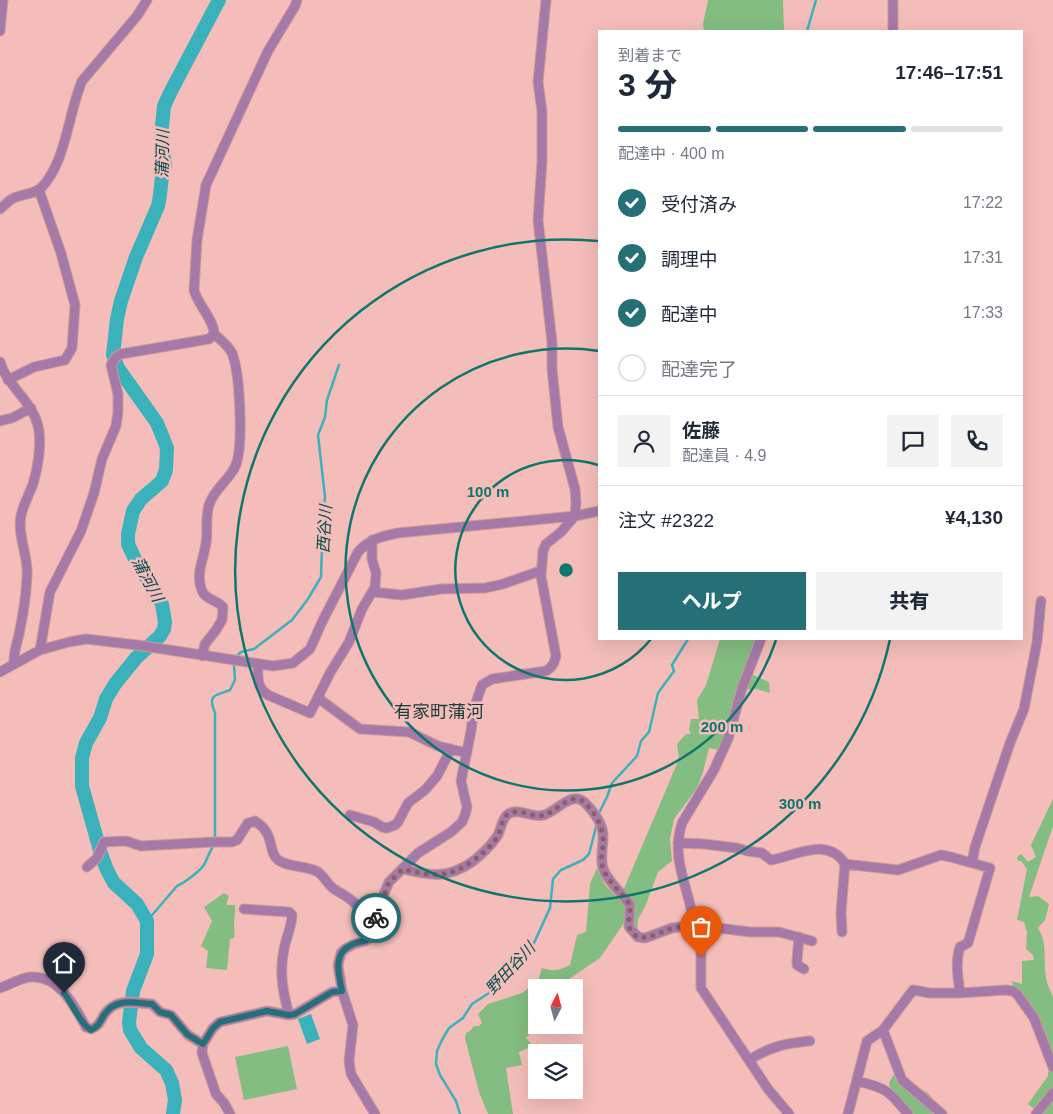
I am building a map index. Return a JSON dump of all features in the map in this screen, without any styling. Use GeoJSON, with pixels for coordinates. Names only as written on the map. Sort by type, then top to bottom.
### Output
{"type":"FeatureCollection","features":[{"type":"Feature","properties":{"kind":"street"},"geometry":{"type":"LineString","coordinates":[[0,31],[3,0]]}},
{"type":"Feature","properties":{"kind":"street"},"geometry":{"type":"LineString","coordinates":[[0,209],[12,199],[39,190],[49,179],[60,158],[82,81],[138,16],[147,0]]}},
{"type":"Feature","properties":{"kind":"street"},"geometry":{"type":"LineString","coordinates":[[40,650],[50,592],[81,531],[94,493],[102,459],[116,426],[118,394],[111,365],[116,356],[128,352],[209,339],[214,334],[214,328],[196,298],[194,290],[197,240],[206,185],[268,51],[297,0]]}},
{"type":"Feature","properties":{"kind":"street"},"geometry":{"type":"LineString","coordinates":[[375,1114],[350,1074],[349,1061],[354,1026],[342,991],[338,965],[341,953],[349,946],[370,938],[374,930],[376,913],[389,882],[418,854],[451,832],[462,822],[467,807],[461,781],[474,708],[482,686],[492,679],[546,671],[554,663],[555,649],[540,571],[546,544],[561,532],[574,516],[576,502],[575,489],[558,427],[552,368],[552,342],[538,220],[542,162],[542,111],[538,82],[546,0]]}},
{"type":"Feature","properties":{"kind":"street"},"geometry":{"type":"LineString","coordinates":[[893,0],[893,30]]}},
{"type":"Feature","properties":{"kind":"street"},"geometry":{"type":"LineString","coordinates":[[8,380],[34,367],[65,360],[72,348],[75,305],[61,253],[39,190]]}},
{"type":"Feature","properties":{"kind":"street"},"geometry":{"type":"LineString","coordinates":[[202,656],[205,644],[222,620],[223,607],[204,595],[200,586],[200,570],[206,542],[209,505],[215,492],[235,467],[240,444],[238,379],[233,355],[228,346],[214,334]]}},
{"type":"Feature","properties":{"kind":"street"},"geometry":{"type":"LineString","coordinates":[[0,362],[8,380],[24,397],[31,408],[37,423],[40,442],[33,482],[20,519],[28,576],[14,664]]}},
{"type":"Feature","properties":{"kind":"street"},"geometry":{"type":"LineString","coordinates":[[0,421],[12,418],[31,408]]}},
{"type":"Feature","properties":{"kind":"street"},"geometry":{"type":"LineString","coordinates":[[0,672],[40,650],[86,639],[273,666],[293,663],[310,649],[358,552],[372,540],[398,533],[574,516],[598,511]]}},
{"type":"Feature","properties":{"kind":"street"},"geometry":{"type":"LineString","coordinates":[[258,664],[259,686],[262,691],[310,713],[349,642],[362,609],[373,592],[376,580],[372,559],[372,540]]}},
{"type":"Feature","properties":{"kind":"street"},"geometry":{"type":"LineString","coordinates":[[373,592],[402,595],[441,589],[486,588],[540,571]]}},
{"type":"Feature","properties":{"kind":"street"},"geometry":{"type":"LineString","coordinates":[[972,864],[975,846],[1010,743],[1024,709],[1041,601]]}},
{"type":"Feature","properties":{"kind":"street"},"geometry":{"type":"LineString","coordinates":[[760,640],[742,688],[728,739],[714,770],[682,823],[678,843],[678,860],[698,926],[701,988],[768,1089],[789,1114]]}},
{"type":"Feature","properties":{"kind":"street"},"geometry":{"type":"LineString","coordinates":[[318,698],[360,729],[408,732],[438,746],[467,753]]}},
{"type":"Feature","properties":{"kind":"street"},"geometry":{"type":"LineString","coordinates":[[350,815],[374,822],[382,827],[387,828],[395,825],[408,803],[425,790],[437,776],[451,749]]}},
{"type":"Feature","properties":{"kind":"street"},"geometry":{"type":"LineString","coordinates":[[403,869],[440,875],[450,874],[462,869],[492,845],[499,834],[505,816],[511,812],[533,816],[546,815],[572,799],[587,804],[600,822],[604,836],[602,866],[610,881],[630,905],[629,927],[634,935],[645,938],[672,928],[698,926],[750,932],[779,932],[812,941]]}},
{"type":"Feature","properties":{"kind":"street"},"geometry":{"type":"LineString","coordinates":[[87,867],[97,858],[104,842],[126,841],[140,846],[232,842],[238,840],[248,823],[255,821],[269,834],[273,853],[278,860],[319,872],[333,889],[349,898],[359,909],[376,913]]}},
{"type":"Feature","properties":{"kind":"street"},"geometry":{"type":"LineString","coordinates":[[678,843],[712,844],[737,848],[762,853],[771,860],[810,850],[825,850],[838,855],[845,864],[841,912],[842,932]]}},
{"type":"Feature","properties":{"kind":"street"},"geometry":{"type":"LineString","coordinates":[[845,864],[898,870],[946,855],[990,868],[968,943],[960,947],[958,955],[957,971],[960,993]]}},
{"type":"Feature","properties":{"kind":"street"},"geometry":{"type":"LineString","coordinates":[[244,909],[289,912],[292,915],[282,958],[281,980],[289,1015]]}},
{"type":"Feature","properties":{"kind":"street"},"geometry":{"type":"LineString","coordinates":[[799,937],[796,960],[798,965],[804,969]]}},
{"type":"Feature","properties":{"kind":"street"},"geometry":{"type":"LineString","coordinates":[[0,988],[30,977],[46,979],[58,985],[71,1001],[86,1027],[91,1030],[97,1027],[109,1007],[125,1002],[152,1004],[160,1012],[171,1015],[188,1035],[203,1044]]}},
{"type":"Feature","properties":{"kind":"street"},"geometry":{"type":"LineString","coordinates":[[848,1114],[867,1040],[883,1030],[914,990],[930,993],[1013,991],[1034,1018],[1053,1067]]}},
{"type":"Feature","properties":{"kind":"street"},"geometry":{"type":"LineString","coordinates":[[230,1114],[224,1102],[216,1094],[202,1053],[203,1044],[213,1028],[220,1022],[267,1011],[289,1015],[295,1014],[332,992],[342,991]]}},
{"type":"Feature","properties":{"kind":"street"},"geometry":{"type":"LineString","coordinates":[[883,1030],[902,1080],[942,1114]]}},
{"type":"Feature","properties":{"kind":"street"},"geometry":{"type":"LineString","coordinates":[[749,1060],[775,1046],[789,1042],[810,1041]]}},
{"type":"Feature","properties":{"kind":"street"},"geometry":{"type":"LineString","coordinates":[[857,1081],[878,1086],[890,1093],[908,1114]]}},
{"type":"Feature","properties":{"kind":"street"},"geometry":{"type":"LineString","coordinates":[[1036,1114],[1053,1093]]}},
{"type":"Feature","properties":{"kind":"green space"},"geometry":{"type":"Polygon","coordinates":[[[708,0],[783,0],[784,30],[704,30],[703,24],[708,0]]]}},
{"type":"Feature","properties":{"kind":"green space"},"geometry":{"type":"Polygon","coordinates":[[[720,640],[758,640],[744,671],[769,682],[770,693],[756,689],[738,690],[727,733],[720,750],[709,748],[697,788],[674,819],[670,839],[672,861],[658,872],[645,907],[638,919],[637,933],[626,920],[600,958],[569,979],[539,979],[542,968],[556,970],[570,965],[577,935],[586,932],[590,884],[597,868],[605,885],[617,897],[623,891],[679,759],[677,744],[686,734],[691,734],[689,730],[691,719],[699,719],[697,700],[706,685],[720,640]]]}},
{"type":"Feature","properties":{"kind":"green space"},"geometry":{"type":"Polygon","coordinates":[[[1053,799],[1053,826],[1029,897],[1038,896],[1049,904],[1045,920],[1038,928],[1043,941],[1047,982],[1053,997],[1053,1114],[1041,1114],[1028,1104],[1048,1076],[1050,1052],[1038,1016],[1013,987],[1012,981],[1022,984],[1022,961],[1034,960],[1033,955],[1026,949],[1027,932],[1024,922],[1017,920],[1027,869],[1021,861],[1018,861],[1017,857],[1021,854],[1028,862],[1036,857],[1031,845],[1053,799]]]}},
{"type":"Feature","properties":{"kind":"green space"},"geometry":{"type":"Polygon","coordinates":[[[224,893],[229,896],[226,905],[235,905],[234,938],[230,939],[227,970],[206,968],[208,951],[201,946],[212,921],[204,907],[224,893]]]}},
{"type":"Feature","properties":{"kind":"green space"},"geometry":{"type":"Polygon","coordinates":[[[528,988],[528,1034],[530,1034],[526,1038],[531,1044],[528,1044],[528,1048],[519,1052],[522,1065],[506,1068],[513,1114],[488,1114],[479,1092],[465,1038],[466,1033],[474,1026],[479,1026],[482,1023],[478,1014],[488,1004],[522,993],[528,988]]]}},
{"type":"Feature","properties":{"kind":"green space"},"geometry":{"type":"Polygon","coordinates":[[[288,1046],[297,1089],[244,1100],[235,1057],[288,1046]]]}},
{"type":"Feature","properties":{"kind":"green space"},"geometry":{"type":"Polygon","coordinates":[[[894,1074],[928,1093],[945,1114],[914,1114],[895,1102],[889,1083],[894,1074]]]}},
{"type":"Feature","properties":{"kind":"water"},"geometry":{"type":"Polygon","coordinates":[[[311,1014],[320,1039],[307,1044],[298,1019],[311,1014]]]}},
{"type":"Feature","properties":{"kind":"waterway","name":"蒲河川"},"geometry":{"type":"LineString","coordinates":[[173,1114],[175,1100],[172,1083],[166,1070],[141,1048],[130,1030],[129,1022],[133,991],[147,954],[147,921],[137,904],[114,883],[107,870],[82,786],[82,758],[86,743],[100,718],[106,699],[115,684],[136,658],[160,636],[164,629],[165,622],[162,604],[135,559],[128,544],[128,534],[133,511],[141,499],[162,481],[166,470],[167,448],[157,423],[118,368],[113,355],[121,301],[136,257],[158,206],[165,165],[161,136],[164,106],[219,0]]}},
{"type":"Feature","properties":{"kind":"waterway","name":"野田谷川"},"geometry":{"type":"LineString","coordinates":[[807,30],[816,0]]}},
{"type":"Feature","properties":{"kind":"waterway","name":"西谷川"},"geometry":{"type":"LineString","coordinates":[[236,657],[241,652],[254,649],[292,620],[308,599],[321,577],[325,497],[318,435],[325,417],[327,400],[339,365]]}},
{"type":"Feature","properties":{"kind":"waterway","name":"野田谷川"},"geometry":{"type":"LineString","coordinates":[[598,815],[612,783],[637,756],[641,741],[649,732],[658,693],[674,671],[672,665],[687,640]]}},
{"type":"Feature","properties":{"kind":"waterway","name":"西谷川"},"geometry":{"type":"LineString","coordinates":[[215,840],[215,713],[212,702],[214,696],[230,690],[235,680],[234,666]]}},
{"type":"Feature","properties":{"kind":"waterway","name":"野田谷川"},"geometry":{"type":"LineString","coordinates":[[460,1114],[456,1101],[440,1075],[436,1064],[437,1051],[442,1040],[449,1028],[463,1018],[472,1004],[489,993],[492,984],[534,943],[550,908],[553,879],[561,870],[583,860],[589,854],[597,823]]}},
{"type":"Feature","properties":{"kind":"waterway","name":"西谷川"},"geometry":{"type":"LineString","coordinates":[[147,921],[177,886],[203,866],[214,845]]}},
{"type":"Feature","properties":{"kind":"way so far"},"geometry":{"type":"LineString","coordinates":[[376,918],[376,913],[386,887],[403,869],[431,875],[450,874],[462,869],[492,845],[499,834],[505,816],[511,812],[533,816],[546,815],[572,799],[587,804],[600,822],[604,836],[601,859],[604,873],[630,905],[629,927],[634,935],[645,938],[672,928],[694,925],[701,927],[701,957]]}},
{"type":"Feature","properties":{"kind":"district","name":"有家町蒲河"},"geometry":{"type":"Point","coordinates":[439,712]}},
{"type":"Feature","properties":{"kind":"route"},"geometry":{"type":"LineString","coordinates":[[64,993],[71,1001],[86,1027],[91,1030],[97,1027],[109,1007],[116,1004],[125,1002],[152,1004],[160,1012],[171,1015],[188,1035],[203,1044],[213,1028],[220,1022],[267,1011],[289,1015],[295,1014],[332,992],[342,991],[338,965],[341,953],[349,946],[370,938],[374,930],[376,918]]}}]}
